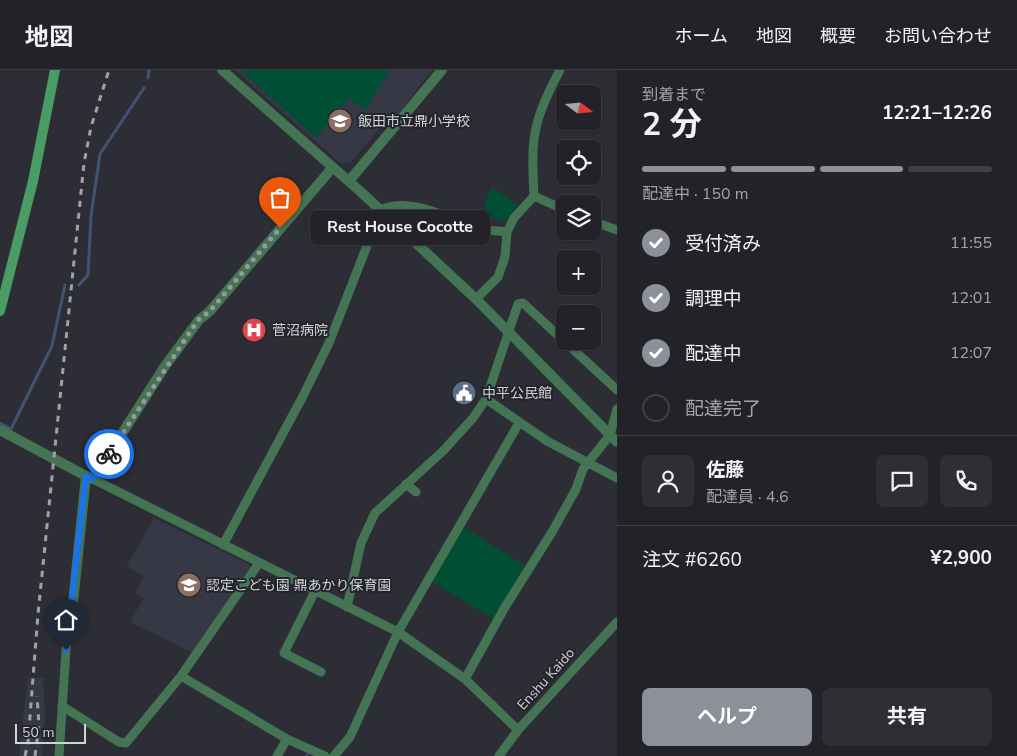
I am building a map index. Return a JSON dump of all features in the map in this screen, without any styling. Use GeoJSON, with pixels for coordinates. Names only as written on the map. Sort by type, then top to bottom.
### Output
{"type":"FeatureCollection","features":[{"type":"Feature","properties":{"kind":"main road"},"geometry":{"type":"LineString","coordinates":[[0,311],[34,181],[55,70]]}},
{"type":"Feature","properties":{"kind":"street"},"geometry":{"type":"LineString","coordinates":[[222,70],[349,181],[476,298],[614,438]]}},
{"type":"Feature","properties":{"kind":"street"},"geometry":{"type":"LineString","coordinates":[[349,181],[442,70]]}},
{"type":"Feature","properties":{"kind":"street"},"geometry":{"type":"LineString","coordinates":[[476,298],[498,276],[505,256],[507,232],[514,218],[534,196],[532,148],[534,132],[546,96],[560,70]]}},
{"type":"Feature","properties":{"kind":"street"},"geometry":{"type":"LineString","coordinates":[[60,756],[66,650],[90,478],[198,320],[210,311],[332,167]]}},
{"type":"Feature","properties":{"kind":"street"},"geometry":{"type":"LineString","coordinates":[[534,196],[556,206]]}},
{"type":"Feature","properties":{"kind":"street"},"geometry":{"type":"LineString","coordinates":[[222,545],[304,396],[330,343],[381,210],[389,207],[408,206],[436,212],[487,230],[507,232]]}},
{"type":"Feature","properties":{"kind":"street"},"geometry":{"type":"LineString","coordinates":[[601,224],[617,230]]}},
{"type":"Feature","properties":{"kind":"street"},"geometry":{"type":"LineString","coordinates":[[347,607],[361,542],[376,514],[443,451],[473,418],[486,399],[518,304],[522,303],[617,390]]}},
{"type":"Feature","properties":{"kind":"street"},"geometry":{"type":"LineString","coordinates":[[486,399],[547,441],[617,478]]}},
{"type":"Feature","properties":{"kind":"street"},"geometry":{"type":"LineString","coordinates":[[465,679],[505,607],[552,532],[576,489],[588,461],[614,438],[617,409]]}},
{"type":"Feature","properties":{"kind":"street"},"geometry":{"type":"LineString","coordinates":[[334,756],[350,737],[398,632],[519,423]]}},
{"type":"Feature","properties":{"kind":"street"},"geometry":{"type":"LineString","coordinates":[[0,430],[222,545],[398,632],[465,679],[518,730]]}},
{"type":"Feature","properties":{"kind":"street"},"geometry":{"type":"LineString","coordinates":[[406,484],[416,492]]}},
{"type":"Feature","properties":{"kind":"street"},"geometry":{"type":"LineString","coordinates":[[62,706],[119,742],[126,743],[181,676],[258,563]]}},
{"type":"Feature","properties":{"kind":"street"},"geometry":{"type":"LineString","coordinates":[[315,591],[284,653],[321,672]]}},
{"type":"Feature","properties":{"kind":"street","name":"Enshu Kaido"},"geometry":{"type":"LineString","coordinates":[[499,756],[518,730],[617,622]]}},
{"type":"Feature","properties":{"kind":"street"},"geometry":{"type":"LineString","coordinates":[[181,676],[287,739],[325,756]]}},
{"type":"Feature","properties":{"kind":"street"},"geometry":{"type":"LineString","coordinates":[[276,756],[287,739]]}},
{"type":"Feature","properties":{"kind":"shaded area","name":"飯田市立鼎小学校"},"geometry":{"type":"Polygon","coordinates":[[[235,70],[432,70],[398,114],[381,127],[350,163],[339,162],[235,70]]]}},
{"type":"Feature","properties":{"kind":"shaded area","name":"認定こども園 鼎あかり保育園"},"geometry":{"type":"Polygon","coordinates":[[[154,518],[250,565],[193,653],[130,622],[144,598],[135,593],[144,576],[127,566],[154,518]]]}},
{"type":"Feature","properties":{"kind":"shaded area"},"geometry":{"type":"Polygon","coordinates":[[[28,677],[43,678],[45,711],[42,756],[19,756],[28,677]]]}},
{"type":"Feature","properties":{"kind":"green space"},"geometry":{"type":"Polygon","coordinates":[[[240,70],[390,70],[365,110],[349,98],[316,138],[240,70]]]}},
{"type":"Feature","properties":{"kind":"green space"},"geometry":{"type":"Polygon","coordinates":[[[492,187],[517,205],[511,216],[502,221],[488,216],[484,205],[492,187]]]}},
{"type":"Feature","properties":{"kind":"green space"},"geometry":{"type":"Polygon","coordinates":[[[463,527],[525,566],[493,619],[431,581],[463,527]]]}},
{"type":"Feature","properties":{"kind":"waterway"},"geometry":{"type":"LineString","coordinates":[[148,78],[149,70]]}},
{"type":"Feature","properties":{"kind":"waterway"},"geometry":{"type":"LineString","coordinates":[[79,285],[88,275],[91,216],[100,154],[144,88]]}},
{"type":"Feature","properties":{"kind":"waterway"},"geometry":{"type":"LineString","coordinates":[[0,423],[11,429],[52,346],[65,285]]}},
{"type":"Feature","properties":{"kind":"railway"},"geometry":{"type":"LineString","coordinates":[[25,756],[28,742],[38,614],[84,163],[91,127],[109,70]]}},
{"type":"Feature","properties":{"kind":"railway"},"geometry":{"type":"LineString","coordinates":[[35,756],[39,725],[37,696]]}},
{"type":"Feature","properties":{"kind":"way so far"},"geometry":{"type":"LineString","coordinates":[[109,454],[165,366],[198,320],[210,311],[280,228]]}},
{"type":"Feature","properties":{"kind":"place","name":"飯田市立鼎小学校"},"geometry":{"type":"Point","coordinates":[340,121]}},
{"type":"Feature","properties":{"kind":"place","name":"Rest House Cocotte"},"geometry":{"type":"Point","coordinates":[280,228]}},
{"type":"Feature","properties":{"kind":"place","name":"菅沼病院"},"geometry":{"type":"Point","coordinates":[254,330]}},
{"type":"Feature","properties":{"kind":"place","name":"中平公民館"},"geometry":{"type":"Point","coordinates":[464,393]}},
{"type":"Feature","properties":{"kind":"place","name":"認定こども園 鼎あかり保育園"},"geometry":{"type":"Point","coordinates":[189,585]}},
{"type":"Feature","properties":{"kind":"route"},"geometry":{"type":"LineString","coordinates":[[66,650],[73,603],[86,476],[93,479],[109,454]]}}]}
